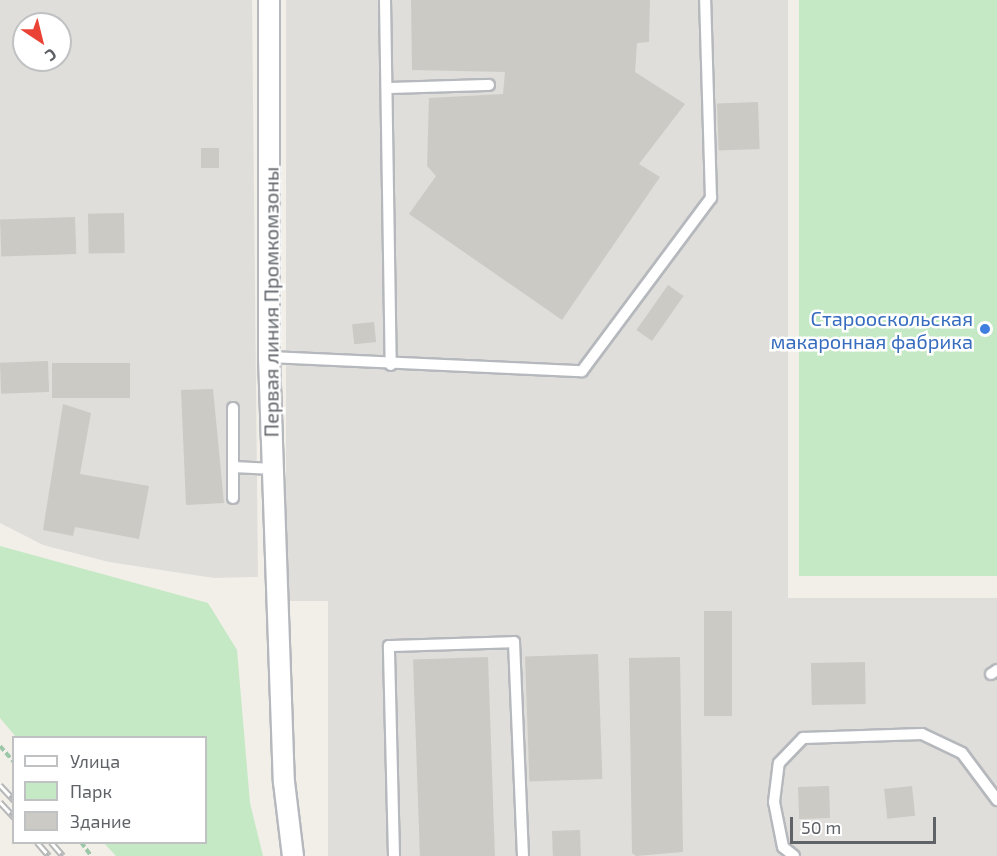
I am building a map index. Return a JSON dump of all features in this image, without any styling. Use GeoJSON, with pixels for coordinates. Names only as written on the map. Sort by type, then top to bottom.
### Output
{"type":"FeatureCollection","features":[{"type":"Feature","properties":{"kind":"street","name":"Первая линия Промкомзоны"},"geometry":{"type":"LineString","coordinates":[[268,0],[268,357],[281,604],[284,782],[293,856]]}},
{"type":"Feature","properties":{"kind":"lane"},"geometry":{"type":"LineString","coordinates":[[385,0],[391,365]]}},
{"type":"Feature","properties":{"kind":"lane"},"geometry":{"type":"LineString","coordinates":[[268,357],[391,365],[582,371],[711,198],[705,0]]}},
{"type":"Feature","properties":{"kind":"lane"},"geometry":{"type":"LineString","coordinates":[[387,88],[489,85]]}},
{"type":"Feature","properties":{"kind":"lane"},"geometry":{"type":"LineString","coordinates":[[233,408],[233,498]]}},
{"type":"Feature","properties":{"kind":"lane"},"geometry":{"type":"LineString","coordinates":[[233,467],[274,469]]}},
{"type":"Feature","properties":{"kind":"lane"},"geometry":{"type":"LineString","coordinates":[[394,856],[389,646],[514,642],[523,856]]}},
{"type":"Feature","properties":{"kind":"lane"},"geometry":{"type":"LineString","coordinates":[[794,856],[783,847],[774,802],[779,763],[803,738],[922,734],[962,753],[997,800]]}},
{"type":"Feature","properties":{"kind":"path"},"geometry":{"type":"LineString","coordinates":[[0,746],[12,760]]}},
{"type":"Feature","properties":{"kind":"path"},"geometry":{"type":"LineString","coordinates":[[82,844],[91,856]]}},
{"type":"Feature","properties":{"kind":"shaded area"},"geometry":{"type":"Polygon","coordinates":[[[0,0],[252,0],[258,577],[214,578],[109,562],[43,545],[0,523],[0,0]]]}},
{"type":"Feature","properties":{"kind":"shaded area"},"geometry":{"type":"Polygon","coordinates":[[[286,0],[788,0],[788,601],[286,601],[286,0]]]}},
{"type":"Feature","properties":{"kind":"shaded area"},"geometry":{"type":"Polygon","coordinates":[[[328,598],[997,598],[997,856],[328,856],[328,598]]]}},
{"type":"Feature","properties":{"kind":"green space"},"geometry":{"type":"Polygon","coordinates":[[[799,0],[997,0],[997,576],[799,576],[799,0]]]}},
{"type":"Feature","properties":{"kind":"green space"},"geometry":{"type":"Polygon","coordinates":[[[0,546],[208,603],[237,650],[250,803],[263,856],[116,856],[105,844],[207,844],[207,736],[15,736],[0,718],[0,546]]]}},
{"type":"Feature","properties":{"kind":"building"},"geometry":{"type":"Polygon","coordinates":[[[411,0],[650,0],[649,42],[637,43],[635,72],[685,104],[639,164],[660,177],[562,320],[409,214],[436,176],[427,166],[429,98],[503,94],[505,72],[412,70],[411,0]]]}},
{"type":"Feature","properties":{"kind":"building"},"geometry":{"type":"Polygon","coordinates":[[[758,102],[760,149],[719,150],[717,103],[758,102]]]}},
{"type":"Feature","properties":{"kind":"building"},"geometry":{"type":"Polygon","coordinates":[[[201,148],[219,148],[219,168],[201,168],[201,148]]]}},
{"type":"Feature","properties":{"kind":"building"},"geometry":{"type":"Polygon","coordinates":[[[124,213],[125,253],[89,254],[88,214],[124,213]]]}},
{"type":"Feature","properties":{"kind":"building"},"geometry":{"type":"Polygon","coordinates":[[[75,217],[76,254],[1,257],[0,220],[75,217]]]}},
{"type":"Feature","properties":{"kind":"building"},"geometry":{"type":"Polygon","coordinates":[[[668,285],[684,296],[652,341],[636,330],[668,285]]]}},
{"type":"Feature","properties":{"kind":"building"},"geometry":{"type":"Polygon","coordinates":[[[374,322],[376,342],[354,344],[352,324],[374,322]]]}},
{"type":"Feature","properties":{"kind":"building"},"geometry":{"type":"Polygon","coordinates":[[[48,361],[49,392],[1,394],[0,363],[48,361]]]}},
{"type":"Feature","properties":{"kind":"building"},"geometry":{"type":"Polygon","coordinates":[[[52,363],[130,363],[130,398],[52,398],[52,363]]]}},
{"type":"Feature","properties":{"kind":"building"},"geometry":{"type":"Polygon","coordinates":[[[213,389],[224,503],[186,505],[181,390],[213,389]]]}},
{"type":"Feature","properties":{"kind":"building"},"geometry":{"type":"Polygon","coordinates":[[[63,404],[91,413],[80,474],[149,486],[139,539],[75,527],[73,536],[43,530],[63,404]]]}},
{"type":"Feature","properties":{"kind":"building"},"geometry":{"type":"Polygon","coordinates":[[[704,611],[732,611],[732,716],[704,716],[704,611]]]}},
{"type":"Feature","properties":{"kind":"building"},"geometry":{"type":"Polygon","coordinates":[[[598,654],[602,779],[529,781],[525,657],[598,654]]]}},
{"type":"Feature","properties":{"kind":"building"},"geometry":{"type":"Polygon","coordinates":[[[488,657],[495,856],[420,856],[413,660],[488,657]]]}},
{"type":"Feature","properties":{"kind":"building"},"geometry":{"type":"Polygon","coordinates":[[[680,657],[683,852],[636,856],[632,853],[629,658],[680,657]]]}},
{"type":"Feature","properties":{"kind":"building"},"geometry":{"type":"Polygon","coordinates":[[[865,662],[866,704],[812,705],[811,663],[865,662]]]}},
{"type":"Feature","properties":{"kind":"building"},"geometry":{"type":"Polygon","coordinates":[[[829,786],[830,818],[799,819],[798,787],[829,786]]]}},
{"type":"Feature","properties":{"kind":"building"},"geometry":{"type":"Polygon","coordinates":[[[912,786],[915,816],[887,819],[884,789],[912,786]]]}},
{"type":"Feature","properties":{"kind":"building"},"geometry":{"type":"Polygon","coordinates":[[[580,830],[581,856],[553,856],[552,831],[580,830]]]}},
{"type":"Feature","properties":{"kind":"railway"},"geometry":{"type":"LineString","coordinates":[[0,785],[12,798]]}},
{"type":"Feature","properties":{"kind":"railway"},"geometry":{"type":"LineString","coordinates":[[0,802],[12,815]]}},
{"type":"Feature","properties":{"kind":"railway"},"geometry":{"type":"LineString","coordinates":[[39,844],[49,856]]}},
{"type":"Feature","properties":{"kind":"railway"},"geometry":{"type":"LineString","coordinates":[[53,844],[63,856]]}},
{"type":"Feature","properties":{"kind":"place","name":"Старооскольская макаронная фабрика"},"geometry":{"type":"Point","coordinates":[985,329]}}]}
